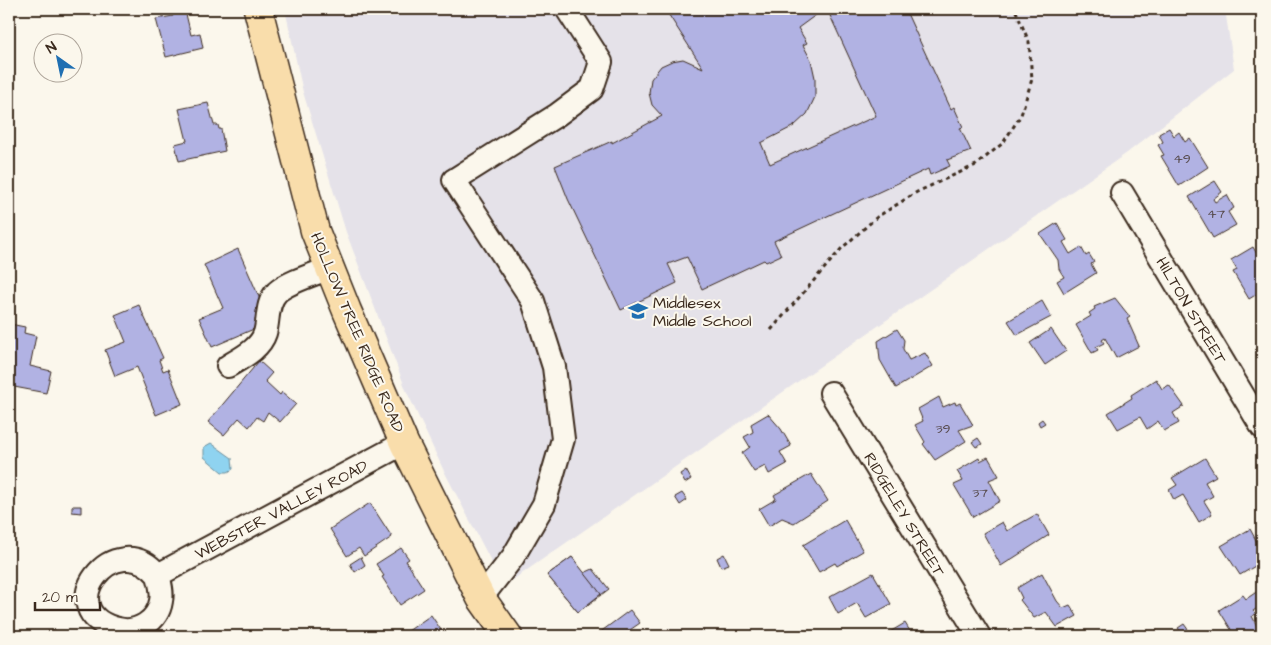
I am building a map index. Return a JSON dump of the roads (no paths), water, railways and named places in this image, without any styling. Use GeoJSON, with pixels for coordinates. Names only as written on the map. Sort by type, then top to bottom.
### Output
{"type":"FeatureCollection","features":[{"type":"Feature","properties":{"kind":"main road","name":"HOLLOW TREE RIDGE ROAD"},"geometry":{"type":"LineString","coordinates":[[258,9],[293,151],[316,231],[330,268],[404,443],[481,598],[508,636]]}},
{"type":"Feature","properties":{"kind":"street"},"geometry":{"type":"LineString","coordinates":[[481,598],[513,557],[544,504],[563,439],[554,367],[533,301],[454,180],[550,120],[592,89],[601,62],[567,9]]}},
{"type":"Feature","properties":{"kind":"street","name":"HILTON STREET"},"geometry":{"type":"LineString","coordinates":[[1122,193],[1262,427]]}},
{"type":"Feature","properties":{"kind":"street"},"geometry":{"type":"LineString","coordinates":[[228,366],[245,356],[260,342],[265,334],[270,302],[276,292],[330,268]]}},
{"type":"Feature","properties":{"kind":"street","name":"RIDGELEY STREET"},"geometry":{"type":"LineString","coordinates":[[831,393],[978,636]]}},
{"type":"Feature","properties":{"kind":"street","name":"WEBSTER VALLEY ROAD"},"geometry":{"type":"LineString","coordinates":[[158,575],[404,443]]}},
{"type":"Feature","properties":{"kind":"water"},"geometry":{"type":"Polygon","coordinates":[[[211,443],[232,458],[233,469],[228,472],[222,472],[204,457],[204,447],[211,443]]]}},
{"type":"Feature","properties":{"kind":"place","name":"Middlesex Middle School"},"geometry":{"type":"Point","coordinates":[638,311]}}]}
